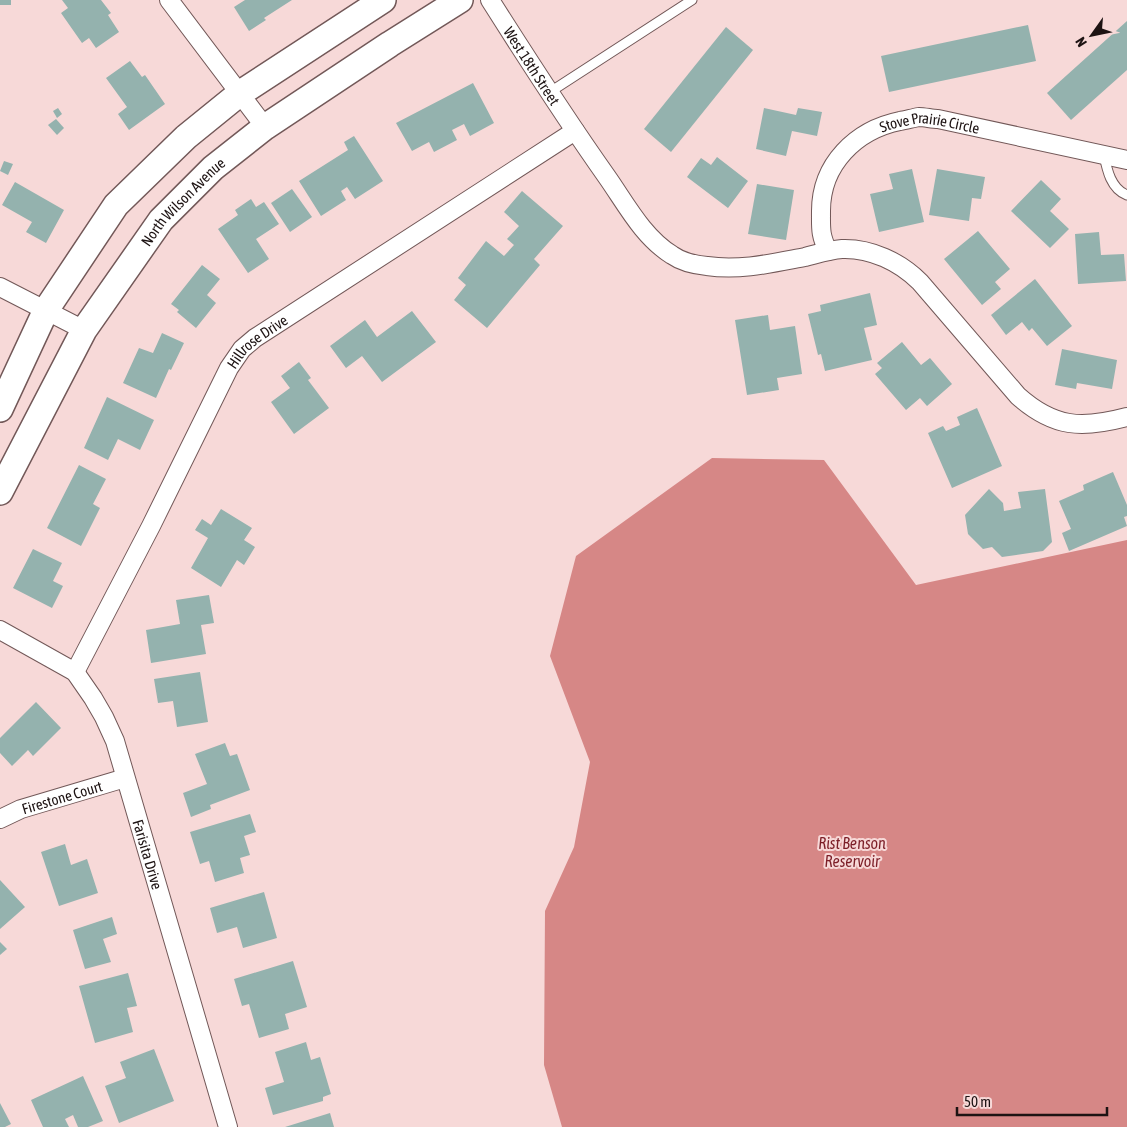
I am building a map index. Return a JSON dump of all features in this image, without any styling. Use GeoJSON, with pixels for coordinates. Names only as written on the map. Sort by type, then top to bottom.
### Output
{"type":"FeatureCollection","features":[{"type":"Feature","properties":{"kind":"main road"},"geometry":{"type":"LineString","coordinates":[[0,409],[46,310],[116,205],[186,137],[239,94],[383,0]]}},
{"type":"Feature","properties":{"kind":"main road","name":"North Wilson Avenue"},"geometry":{"type":"LineString","coordinates":[[0,492],[84,330],[162,220],[213,168],[265,127],[460,0]]}},
{"type":"Feature","properties":{"kind":"street"},"geometry":{"type":"LineString","coordinates":[[169,0],[265,127]]}},
{"type":"Feature","properties":{"kind":"street","name":"West 18th Street"},"geometry":{"type":"LineString","coordinates":[[490,0],[575,131]]}},
{"type":"Feature","properties":{"kind":"street","name":"Stove Prairie Circle"},"geometry":{"type":"LineString","coordinates":[[828,251],[821,236],[821,201],[824,187],[834,165],[848,146],[858,138],[886,124],[918,117],[938,119],[1127,160]]}},
{"type":"Feature","properties":{"kind":"street"},"geometry":{"type":"LineString","coordinates":[[575,131],[650,238],[673,256],[696,265],[720,268],[750,266],[842,249],[882,256],[911,272],[1018,396],[1033,410],[1065,424],[1078,425],[1110,422],[1127,417]]}},
{"type":"Feature","properties":{"kind":"street","name":"Hillrose Drive"},"geometry":{"type":"LineString","coordinates":[[75,672],[151,526],[229,368],[242,349],[262,333],[575,131]]}},
{"type":"Feature","properties":{"kind":"street"},"geometry":{"type":"LineString","coordinates":[[0,287],[84,330]]}},
{"type":"Feature","properties":{"kind":"street","name":"Farisita Drive"},"geometry":{"type":"LineString","coordinates":[[0,630],[75,672],[104,717],[115,741],[228,1127]]}},
{"type":"Feature","properties":{"kind":"street","name":"Firestone Court"},"geometry":{"type":"LineString","coordinates":[[0,819],[21,809],[125,778]]}},
{"type":"Feature","properties":{"kind":"lane"},"geometry":{"type":"LineString","coordinates":[[550,92],[692,0]]}},
{"type":"Feature","properties":{"kind":"lane"},"geometry":{"type":"LineString","coordinates":[[1104,155],[1108,174],[1116,188],[1127,195]]}},
{"type":"Feature","properties":{"kind":"water","name":"Rist Benson Reservoir"},"geometry":{"type":"Polygon","coordinates":[[[712,458],[824,460],[916,585],[1127,540],[1127,1127],[562,1127],[544,1065],[545,911],[574,847],[590,762],[550,656],[576,556],[712,458]]]}},
{"type":"Feature","properties":{"kind":"building"},"geometry":{"type":"Polygon","coordinates":[[[0,0],[11,0],[11,5],[0,5],[0,0]]]}},
{"type":"Feature","properties":{"kind":"building"},"geometry":{"type":"Polygon","coordinates":[[[62,0],[101,0],[111,13],[108,15],[119,32],[96,48],[89,38],[82,43],[61,13],[68,8],[62,0]]]}},
{"type":"Feature","properties":{"kind":"building"},"geometry":{"type":"Polygon","coordinates":[[[245,0],[292,0],[264,18],[266,20],[249,31],[234,7],[245,0]]]}},
{"type":"Feature","properties":{"kind":"building"},"geometry":{"type":"Polygon","coordinates":[[[1127,21],[1127,70],[1071,120],[1047,93],[1127,21]]]}},
{"type":"Feature","properties":{"kind":"building"},"geometry":{"type":"Polygon","coordinates":[[[1028,25],[1036,61],[889,92],[881,56],[1028,25]]]}},
{"type":"Feature","properties":{"kind":"building"},"geometry":{"type":"Polygon","coordinates":[[[726,27],[753,50],[671,152],[644,129],[726,27]]]}},
{"type":"Feature","properties":{"kind":"building"},"geometry":{"type":"Polygon","coordinates":[[[130,61],[142,77],[145,75],[165,104],[129,130],[118,114],[127,107],[106,78],[130,61]]]}},
{"type":"Feature","properties":{"kind":"building"},"geometry":{"type":"Polygon","coordinates":[[[473,83],[494,123],[470,136],[464,124],[452,130],[457,140],[434,152],[429,142],[412,151],[396,123],[473,83]]]}},
{"type":"Feature","properties":{"kind":"building"},"geometry":{"type":"Polygon","coordinates":[[[58,108],[62,114],[57,118],[53,111],[58,108]]]}},
{"type":"Feature","properties":{"kind":"building"},"geometry":{"type":"Polygon","coordinates":[[[764,108],[796,115],[798,108],[822,112],[817,136],[792,131],[786,156],[756,149],[764,108]]]}},
{"type":"Feature","properties":{"kind":"building"},"geometry":{"type":"Polygon","coordinates":[[[56,119],[64,128],[57,135],[48,125],[56,119]]]}},
{"type":"Feature","properties":{"kind":"building"},"geometry":{"type":"Polygon","coordinates":[[[354,136],[383,181],[355,199],[347,187],[341,191],[346,200],[321,216],[299,181],[348,150],[344,142],[354,136]]]}},
{"type":"Feature","properties":{"kind":"building"},"geometry":{"type":"Polygon","coordinates":[[[717,157],[748,181],[728,208],[687,177],[701,158],[711,165],[717,157]]]}},
{"type":"Feature","properties":{"kind":"building"},"geometry":{"type":"Polygon","coordinates":[[[4,161],[13,164],[8,175],[0,171],[4,161]]]}},
{"type":"Feature","properties":{"kind":"building"},"geometry":{"type":"Polygon","coordinates":[[[912,169],[924,222],[879,232],[870,194],[893,189],[889,174],[912,169]]]}},
{"type":"Feature","properties":{"kind":"building"},"geometry":{"type":"Polygon","coordinates":[[[937,169],[985,177],[981,199],[972,198],[969,221],[929,215],[937,169]]]}},
{"type":"Feature","properties":{"kind":"building"},"geometry":{"type":"Polygon","coordinates":[[[1041,180],[1061,199],[1050,211],[1069,229],[1050,248],[1011,211],[1041,180]]]}},
{"type":"Feature","properties":{"kind":"building"},"geometry":{"type":"Polygon","coordinates":[[[15,182],[64,210],[46,243],[26,232],[32,222],[2,205],[15,182]]]}},
{"type":"Feature","properties":{"kind":"building"},"geometry":{"type":"Polygon","coordinates":[[[757,184],[794,190],[786,240],[748,234],[757,184]]]}},
{"type":"Feature","properties":{"kind":"building"},"geometry":{"type":"Polygon","coordinates":[[[292,189],[312,217],[290,232],[271,203],[292,189]]]}},
{"type":"Feature","properties":{"kind":"building"},"geometry":{"type":"Polygon","coordinates":[[[522,191],[563,226],[534,259],[540,265],[487,328],[454,300],[466,285],[458,278],[486,241],[504,256],[514,245],[507,239],[519,226],[504,212],[522,191]]]}},
{"type":"Feature","properties":{"kind":"building"},"geometry":{"type":"Polygon","coordinates":[[[251,199],[256,207],[264,202],[279,224],[256,239],[269,259],[248,273],[218,229],[238,215],[235,210],[251,199]]]}},
{"type":"Feature","properties":{"kind":"building"},"geometry":{"type":"Polygon","coordinates":[[[978,231],[1010,269],[995,282],[1001,289],[982,305],[944,259],[978,231]]]}},
{"type":"Feature","properties":{"kind":"building"},"geometry":{"type":"Polygon","coordinates":[[[1099,232],[1101,255],[1124,254],[1126,281],[1078,284],[1075,234],[1099,232]]]}},
{"type":"Feature","properties":{"kind":"building"},"geometry":{"type":"Polygon","coordinates":[[[202,265],[220,279],[207,295],[216,303],[196,328],[177,312],[179,310],[171,304],[202,265]]]}},
{"type":"Feature","properties":{"kind":"building"},"geometry":{"type":"Polygon","coordinates":[[[1035,279],[1072,326],[1047,346],[1032,328],[1029,331],[1022,322],[1006,335],[991,315],[1035,279]]]}},
{"type":"Feature","properties":{"kind":"building"},"geometry":{"type":"Polygon","coordinates":[[[870,293],[877,325],[864,328],[872,360],[825,371],[821,354],[818,355],[808,314],[821,311],[820,305],[870,293]]]}},
{"type":"Feature","properties":{"kind":"building"},"geometry":{"type":"Polygon","coordinates":[[[412,311],[436,342],[382,382],[362,356],[346,368],[330,346],[365,320],[377,337],[412,311]]]}},
{"type":"Feature","properties":{"kind":"building"},"geometry":{"type":"Polygon","coordinates":[[[768,315],[770,330],[795,326],[802,374],[777,378],[779,390],[747,395],[735,320],[768,315]]]}},
{"type":"Feature","properties":{"kind":"building"},"geometry":{"type":"Polygon","coordinates":[[[162,333],[184,343],[171,370],[169,369],[156,398],[123,383],[139,348],[153,353],[162,333]]]}},
{"type":"Feature","properties":{"kind":"building"},"geometry":{"type":"Polygon","coordinates":[[[902,342],[921,365],[930,358],[952,384],[927,406],[920,398],[906,410],[875,374],[882,368],[877,363],[902,342]]]}},
{"type":"Feature","properties":{"kind":"building"},"geometry":{"type":"Polygon","coordinates":[[[1062,349],[1117,360],[1112,389],[1077,383],[1076,389],[1055,385],[1062,349]]]}},
{"type":"Feature","properties":{"kind":"building"},"geometry":{"type":"Polygon","coordinates":[[[299,362],[311,378],[308,380],[329,408],[294,434],[271,402],[290,388],[281,376],[299,362]]]}},
{"type":"Feature","properties":{"kind":"building"},"geometry":{"type":"Polygon","coordinates":[[[107,397],[154,420],[140,450],[118,439],[108,460],[84,448],[107,397]]]}},
{"type":"Feature","properties":{"kind":"building"},"geometry":{"type":"Polygon","coordinates":[[[977,408],[1002,466],[952,488],[928,433],[943,426],[946,431],[960,425],[957,417],[977,408]]]}},
{"type":"Feature","properties":{"kind":"building"},"geometry":{"type":"Polygon","coordinates":[[[79,465],[106,479],[93,504],[100,508],[81,546],[47,528],[79,465]]]}},
{"type":"Feature","properties":{"kind":"building"},"geometry":{"type":"Polygon","coordinates":[[[1113,472],[1127,505],[1127,516],[1124,517],[1127,526],[1069,551],[1062,533],[1071,529],[1059,501],[1084,490],[1083,485],[1113,472]]]}},
{"type":"Feature","properties":{"kind":"building"},"geometry":{"type":"Polygon","coordinates":[[[989,489],[1003,503],[1004,511],[1021,508],[1018,492],[1045,489],[1052,542],[1043,551],[1002,557],[992,547],[983,549],[968,534],[965,515],[989,489]]]}},
{"type":"Feature","properties":{"kind":"building"},"geometry":{"type":"Polygon","coordinates":[[[221,509],[252,528],[244,540],[255,547],[244,565],[237,560],[221,587],[191,568],[208,538],[195,530],[202,519],[211,525],[221,509]]]}},
{"type":"Feature","properties":{"kind":"building"},"geometry":{"type":"Polygon","coordinates":[[[33,549],[62,563],[53,581],[63,586],[52,608],[13,588],[33,549]]]}},
{"type":"Feature","properties":{"kind":"building"},"geometry":{"type":"Polygon","coordinates":[[[209,595],[214,623],[201,625],[206,654],[151,663],[146,630],[180,624],[176,600],[209,595]]]}},
{"type":"Feature","properties":{"kind":"building"},"geometry":{"type":"Polygon","coordinates":[[[200,672],[208,722],[177,727],[173,701],[158,703],[154,679],[200,672]]]}},
{"type":"Feature","properties":{"kind":"building"},"geometry":{"type":"Polygon","coordinates":[[[36,702],[61,728],[33,756],[28,750],[12,766],[0,753],[0,738],[36,702]]]}},
{"type":"Feature","properties":{"kind":"building"},"geometry":{"type":"Polygon","coordinates":[[[225,743],[230,756],[237,754],[250,790],[210,805],[211,809],[191,817],[183,793],[207,784],[195,754],[225,743]]]}},
{"type":"Feature","properties":{"kind":"building"},"geometry":{"type":"Polygon","coordinates":[[[250,814],[256,832],[244,836],[250,855],[240,858],[244,873],[215,882],[209,861],[200,864],[190,832],[250,814]]]}},
{"type":"Feature","properties":{"kind":"building"},"geometry":{"type":"Polygon","coordinates":[[[65,844],[71,865],[87,859],[98,893],[59,906],[41,852],[65,844]]]}},
{"type":"Feature","properties":{"kind":"building"},"geometry":{"type":"Polygon","coordinates":[[[0,880],[25,907],[0,929],[0,880]]]}},
{"type":"Feature","properties":{"kind":"building"},"geometry":{"type":"Polygon","coordinates":[[[264,892],[277,938],[243,948],[237,927],[217,933],[210,908],[264,892]]]}},
{"type":"Feature","properties":{"kind":"building"},"geometry":{"type":"Polygon","coordinates":[[[112,917],[117,934],[103,939],[111,962],[85,969],[73,930],[112,917]]]}},
{"type":"Feature","properties":{"kind":"building"},"geometry":{"type":"Polygon","coordinates":[[[0,942],[7,949],[0,955],[0,942]]]}},
{"type":"Feature","properties":{"kind":"building"},"geometry":{"type":"Polygon","coordinates":[[[293,961],[307,1007],[285,1014],[289,1029],[259,1038],[249,1004],[242,1006],[234,979],[293,961]]]}},
{"type":"Feature","properties":{"kind":"building"},"geometry":{"type":"Polygon","coordinates":[[[128,973],[137,1006],[127,1008],[133,1032],[95,1043],[79,986],[128,973]]]}},
{"type":"Feature","properties":{"kind":"building"},"geometry":{"type":"Polygon","coordinates":[[[306,1042],[311,1060],[320,1057],[331,1094],[323,1097],[323,1101],[273,1115],[265,1088],[284,1082],[275,1052],[306,1042]]]}},
{"type":"Feature","properties":{"kind":"building"},"geometry":{"type":"Polygon","coordinates":[[[154,1049],[174,1101],[119,1123],[105,1086],[126,1078],[120,1062],[154,1049]]]}},
{"type":"Feature","properties":{"kind":"building"},"geometry":{"type":"Polygon","coordinates":[[[83,1076],[103,1121],[88,1127],[78,1127],[73,1115],[65,1119],[69,1127],[43,1127],[31,1100],[83,1076]]]}},
{"type":"Feature","properties":{"kind":"building"},"geometry":{"type":"Polygon","coordinates":[[[0,1103],[11,1124],[5,1127],[0,1127],[0,1103]]]}},
{"type":"Feature","properties":{"kind":"building"},"geometry":{"type":"Polygon","coordinates":[[[330,1113],[334,1127],[285,1127],[330,1113]]]}}]}
